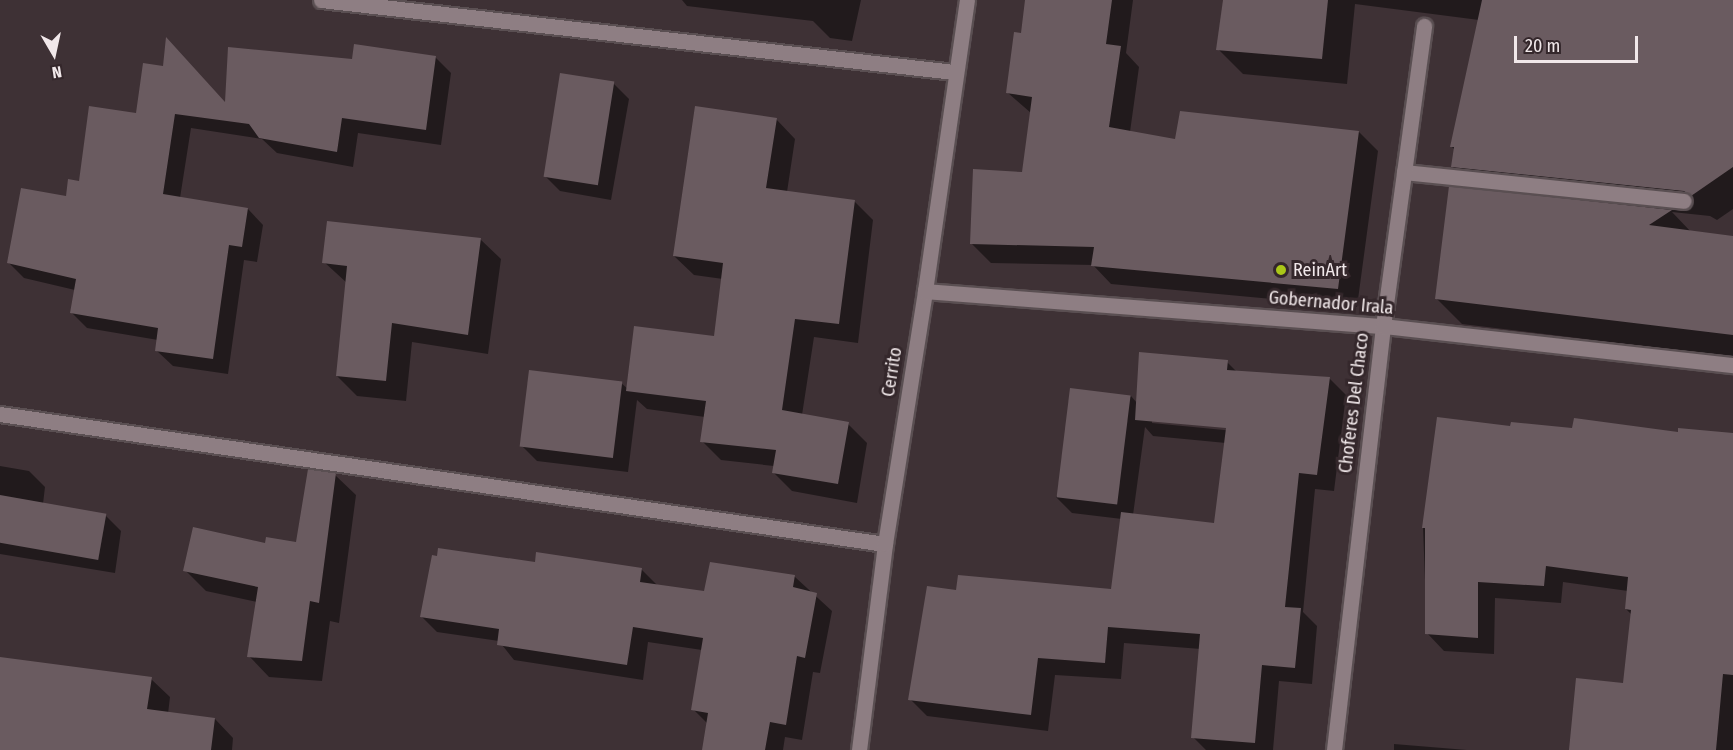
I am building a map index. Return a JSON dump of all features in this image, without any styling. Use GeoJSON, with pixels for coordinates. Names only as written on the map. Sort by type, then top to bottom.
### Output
{"type":"FeatureCollection","features":[{"type":"Feature","properties":{"kind":"street"},"geometry":{"type":"LineString","coordinates":[[321,0],[954,72]]}},
{"type":"Feature","properties":{"kind":"street","name":"Cerrito"},"geometry":{"type":"LineString","coordinates":[[859,750],[885,544],[925,291],[954,72],[967,0]]}},
{"type":"Feature","properties":{"kind":"street","name":"Choferes Del Chaco"},"geometry":{"type":"LineString","coordinates":[[1334,750],[1383,326],[1424,26]]}},
{"type":"Feature","properties":{"kind":"street"},"geometry":{"type":"LineString","coordinates":[[1404,172],[1683,201]]}},
{"type":"Feature","properties":{"kind":"street","name":"Gobernador Irala"},"geometry":{"type":"LineString","coordinates":[[925,291],[1383,326],[1733,365]]}},
{"type":"Feature","properties":{"kind":"street"},"geometry":{"type":"LineString","coordinates":[[0,414],[885,544]]}},
{"type":"Feature","properties":{"kind":"building"},"geometry":{"type":"Polygon","coordinates":[[[1025,0],[1112,0],[1106,44],[1121,46],[1109,127],[1175,139],[1180,111],[1359,131],[1338,289],[1091,266],[1094,247],[970,244],[973,169],[1022,172],[1032,97],[1006,93],[1014,32],[1021,33],[1025,0]]]}},
{"type":"Feature","properties":{"kind":"building"},"geometry":{"type":"Polygon","coordinates":[[[1223,0],[1328,0],[1322,59],[1216,50],[1223,0]]]}},
{"type":"Feature","properties":{"kind":"building"},"geometry":{"type":"Polygon","coordinates":[[[1482,0],[1733,0],[1733,167],[1691,196],[1684,191],[1451,167],[1454,147],[1450,147],[1482,0]]]}},
{"type":"Feature","properties":{"kind":"building"},"geometry":{"type":"Polygon","coordinates":[[[166,37],[225,102],[228,47],[352,59],[354,44],[436,56],[426,130],[342,118],[337,152],[259,138],[249,124],[175,114],[163,194],[248,208],[242,247],[229,245],[213,359],[155,351],[158,328],[70,313],[76,279],[7,263],[21,188],[66,196],[68,179],[79,181],[89,106],[136,113],[143,63],[163,66],[166,37]]]}},
{"type":"Feature","properties":{"kind":"building"},"geometry":{"type":"Polygon","coordinates":[[[560,73],[614,82],[598,185],[544,177],[560,73]]]}},
{"type":"Feature","properties":{"kind":"building"},"geometry":{"type":"Polygon","coordinates":[[[695,106],[777,118],[766,188],[855,200],[839,324],[795,319],[782,410],[849,422],[838,484],[772,473],[776,450],[700,442],[706,401],[626,391],[634,326],[714,336],[723,263],[673,256],[695,106]]]}},
{"type":"Feature","properties":{"kind":"building"},"geometry":{"type":"Polygon","coordinates":[[[1449,186],[1672,210],[1649,225],[1733,236],[1733,335],[1435,299],[1449,186]]]}},
{"type":"Feature","properties":{"kind":"building"},"geometry":{"type":"Polygon","coordinates":[[[327,221],[481,238],[468,335],[392,323],[386,381],[336,376],[347,266],[322,263],[327,221]]]}},
{"type":"Feature","properties":{"kind":"building"},"geometry":{"type":"Polygon","coordinates":[[[1139,352],[1228,360],[1227,370],[1330,377],[1317,475],[1299,473],[1285,607],[1301,608],[1295,668],[1262,665],[1255,743],[1191,738],[1200,634],[1108,627],[1105,663],[1038,658],[1031,715],[908,700],[927,586],[956,590],[958,575],[1111,589],[1121,512],[1214,523],[1226,428],[1135,420],[1139,352]]]}},
{"type":"Feature","properties":{"kind":"building"},"geometry":{"type":"Polygon","coordinates":[[[529,370],[622,381],[613,458],[520,446],[529,370]]]}},
{"type":"Feature","properties":{"kind":"building"},"geometry":{"type":"Polygon","coordinates":[[[1070,388],[1131,395],[1117,505],[1057,497],[1070,388]]]}},
{"type":"Feature","properties":{"kind":"building"},"geometry":{"type":"Polygon","coordinates":[[[1437,417],[1510,426],[1511,422],[1572,428],[1574,418],[1678,432],[1678,428],[1733,433],[1733,675],[1723,674],[1716,750],[1569,750],[1576,678],[1623,683],[1631,610],[1625,609],[1628,577],[1546,566],[1544,586],[1478,582],[1478,638],[1425,634],[1425,528],[1422,528],[1437,417]]]}},
{"type":"Feature","properties":{"kind":"building"},"geometry":{"type":"Polygon","coordinates":[[[308,469],[336,473],[319,603],[310,601],[302,661],[247,657],[258,587],[183,571],[193,527],[265,543],[266,537],[296,542],[308,469]]]}},
{"type":"Feature","properties":{"kind":"building"},"geometry":{"type":"Polygon","coordinates":[[[0,495],[106,514],[98,560],[0,543],[0,495]]]}},
{"type":"Feature","properties":{"kind":"building"},"geometry":{"type":"Polygon","coordinates":[[[438,548],[535,562],[536,552],[642,568],[640,582],[704,591],[710,562],[795,575],[793,587],[817,593],[805,658],[797,656],[786,725],[770,722],[765,750],[702,750],[708,713],[691,710],[703,638],[633,627],[627,665],[497,645],[499,629],[420,617],[432,555],[437,556],[438,548]]]}},
{"type":"Feature","properties":{"kind":"building"},"geometry":{"type":"Polygon","coordinates":[[[0,657],[152,677],[147,709],[215,718],[211,750],[0,750],[0,657]]]}},
{"type":"Feature","properties":{"kind":"place","name":"ReinArt"},"geometry":{"type":"Point","coordinates":[1281,270]}}]}
